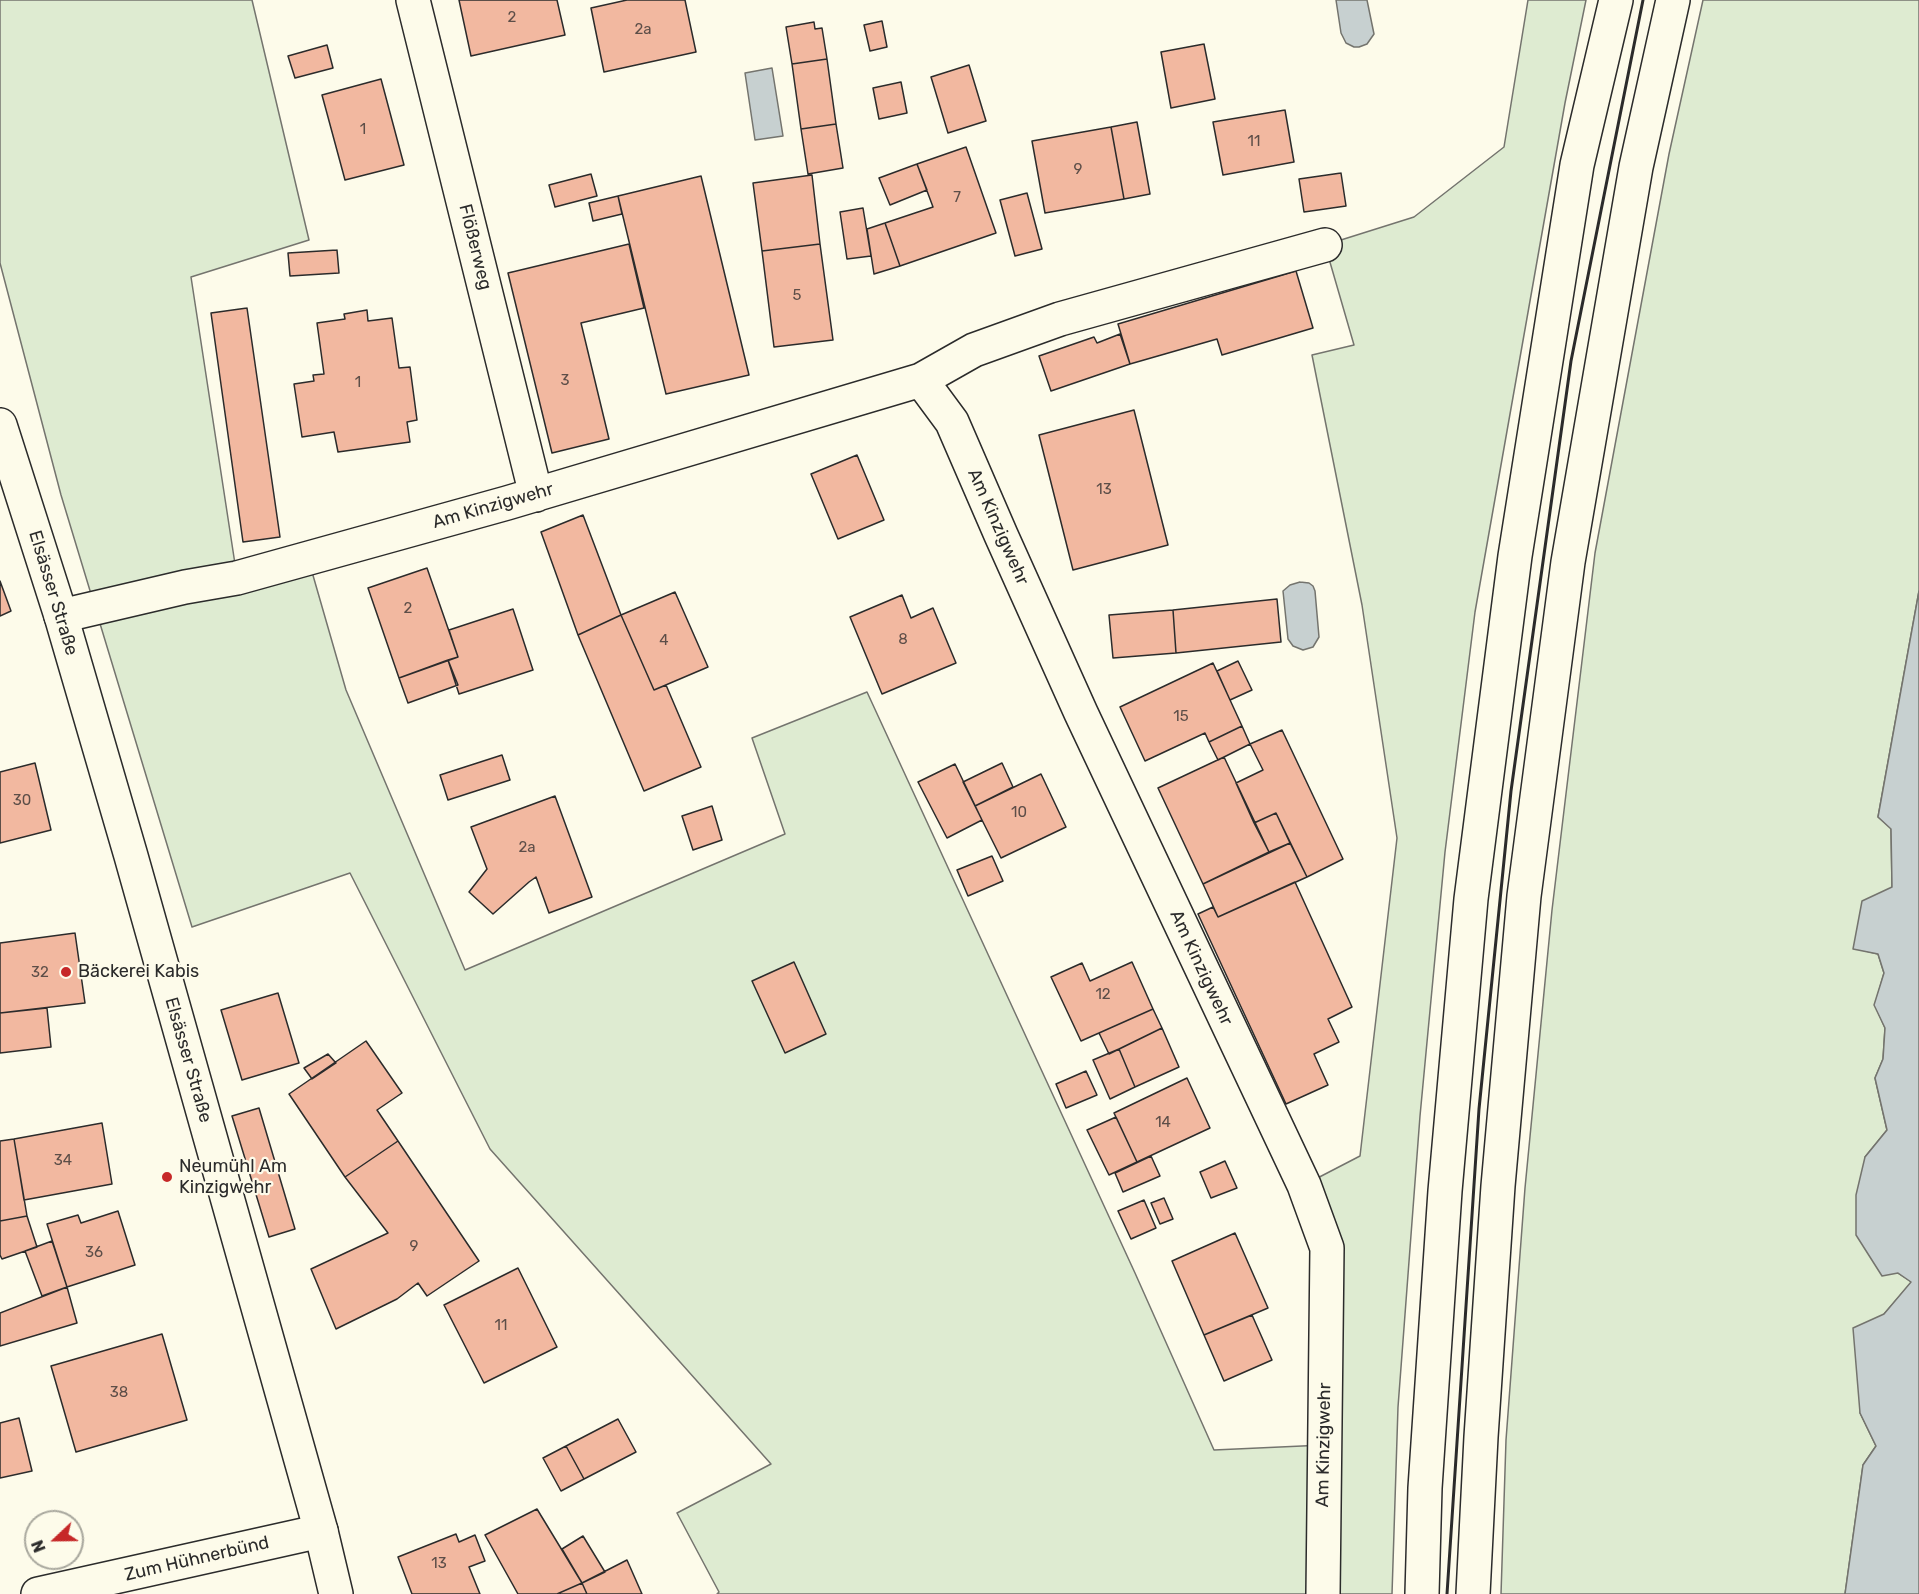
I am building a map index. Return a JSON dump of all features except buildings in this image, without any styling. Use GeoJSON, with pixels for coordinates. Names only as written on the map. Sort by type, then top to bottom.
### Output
{"type":"FeatureCollection","features":[{"type":"Feature","properties":{"kind":"main road","name":"Flößerweg"},"geometry":{"type":"LineString","coordinates":[[413,0],[536,495]]}},
{"type":"Feature","properties":{"kind":"main road"},"geometry":{"type":"LineString","coordinates":[[1422,1594],[1425,1488],[1445,1191],[1471,899],[1515,556],[1577,165],[1616,0]]}},
{"type":"Feature","properties":{"kind":"main road"},"geometry":{"type":"LineString","coordinates":[[1473,1594],[1497,1209],[1524,896],[1568,562],[1636,167],[1672,0]]}},
{"type":"Feature","properties":{"kind":"main road","name":"Am Kinzigwehr"},"geometry":{"type":"LineString","coordinates":[[61,616],[185,587],[237,578],[536,495],[921,380],[974,350],[1060,319],[1325,245]]}},
{"type":"Feature","properties":{"kind":"main road","name":"Am Kinzigwehr"},"geometry":{"type":"LineString","coordinates":[[921,380],[952,422],[1076,703],[1304,1185],[1327,1248],[1323,1594]]}},
{"type":"Feature","properties":{"kind":"main road","name":"Elsässer Straße"},"geometry":{"type":"LineString","coordinates":[[0,425],[61,616],[131,856],[321,1531],[336,1594]]}},
{"type":"Feature","properties":{"kind":"main road","name":"Zum Hühnerbünd"},"geometry":{"type":"LineString","coordinates":[[38,1594],[321,1531]]}},
{"type":"Feature","properties":{"kind":"green space"},"geometry":{"type":"Polygon","coordinates":[[[0,0],[252,0],[309,240],[191,277],[237,577],[308,558],[346,690],[465,970],[785,834],[752,738],[867,692],[1135,1273],[1214,1450],[1324,1445],[1327,1248],[1304,1185],[1360,1156],[1397,838],[1362,605],[1312,355],[1354,345],[1325,245],[1414,217],[1504,147],[1528,0],[1586,0],[1565,103],[1475,612],[1445,852],[1420,1116],[1398,1407],[1392,1594],[717,1594],[719,1592],[677,1513],[771,1464],[490,1149],[350,873],[192,927],[61,495],[0,263],[0,0]]]}},
{"type":"Feature","properties":{"kind":"green space"},"geometry":{"type":"Polygon","coordinates":[[[1703,0],[1919,0],[1919,591],[1878,817],[1891,828],[1892,887],[1854,948],[1878,954],[1884,973],[1875,1005],[1885,1028],[1883,1059],[1875,1078],[1887,1130],[1865,1157],[1898,1273],[1912,1282],[1884,1314],[1860,1413],[1876,1446],[1863,1465],[1845,1594],[1501,1594],[1506,1440],[1525,1188],[1552,910],[1595,553],[1669,154],[1703,0]]]}},
{"type":"Feature","properties":{"kind":"shaded area"},"geometry":{"type":"Polygon","coordinates":[[[1336,0],[1367,0],[1374,34],[1367,44],[1354,47],[1346,43],[1341,33],[1336,0]]]}},
{"type":"Feature","properties":{"kind":"shaded area"},"geometry":{"type":"Polygon","coordinates":[[[772,68],[783,136],[755,140],[745,73],[772,68]]]}},
{"type":"Feature","properties":{"kind":"shaded area"},"geometry":{"type":"Polygon","coordinates":[[[1300,582],[1309,583],[1315,591],[1319,637],[1313,647],[1303,650],[1293,646],[1288,639],[1283,591],[1290,585],[1300,582]]]}},
{"type":"Feature","properties":{"kind":"shaded area"},"geometry":{"type":"Polygon","coordinates":[[[1919,591],[1919,1594],[1845,1594],[1863,1465],[1876,1446],[1860,1413],[1853,1328],[1884,1314],[1911,1282],[1898,1273],[1882,1276],[1856,1235],[1856,1195],[1865,1157],[1887,1130],[1875,1078],[1883,1059],[1885,1028],[1874,1005],[1884,973],[1878,954],[1853,949],[1862,901],[1892,887],[1891,829],[1878,817],[1919,591]]]}},
{"type":"Feature","properties":{"kind":"wall"},"geometry":{"type":"LineString","coordinates":[[1447,1594],[1479,1109],[1511,791],[1571,361],[1643,0]]}},
{"type":"Feature","properties":{"kind":"place","name":"Bäckerei Kabis"},"geometry":{"type":"Point","coordinates":[66,972]}},
{"type":"Feature","properties":{"kind":"place","name":"Neumühl Am Kinzigwehr"},"geometry":{"type":"Point","coordinates":[167,1177]}}]}
